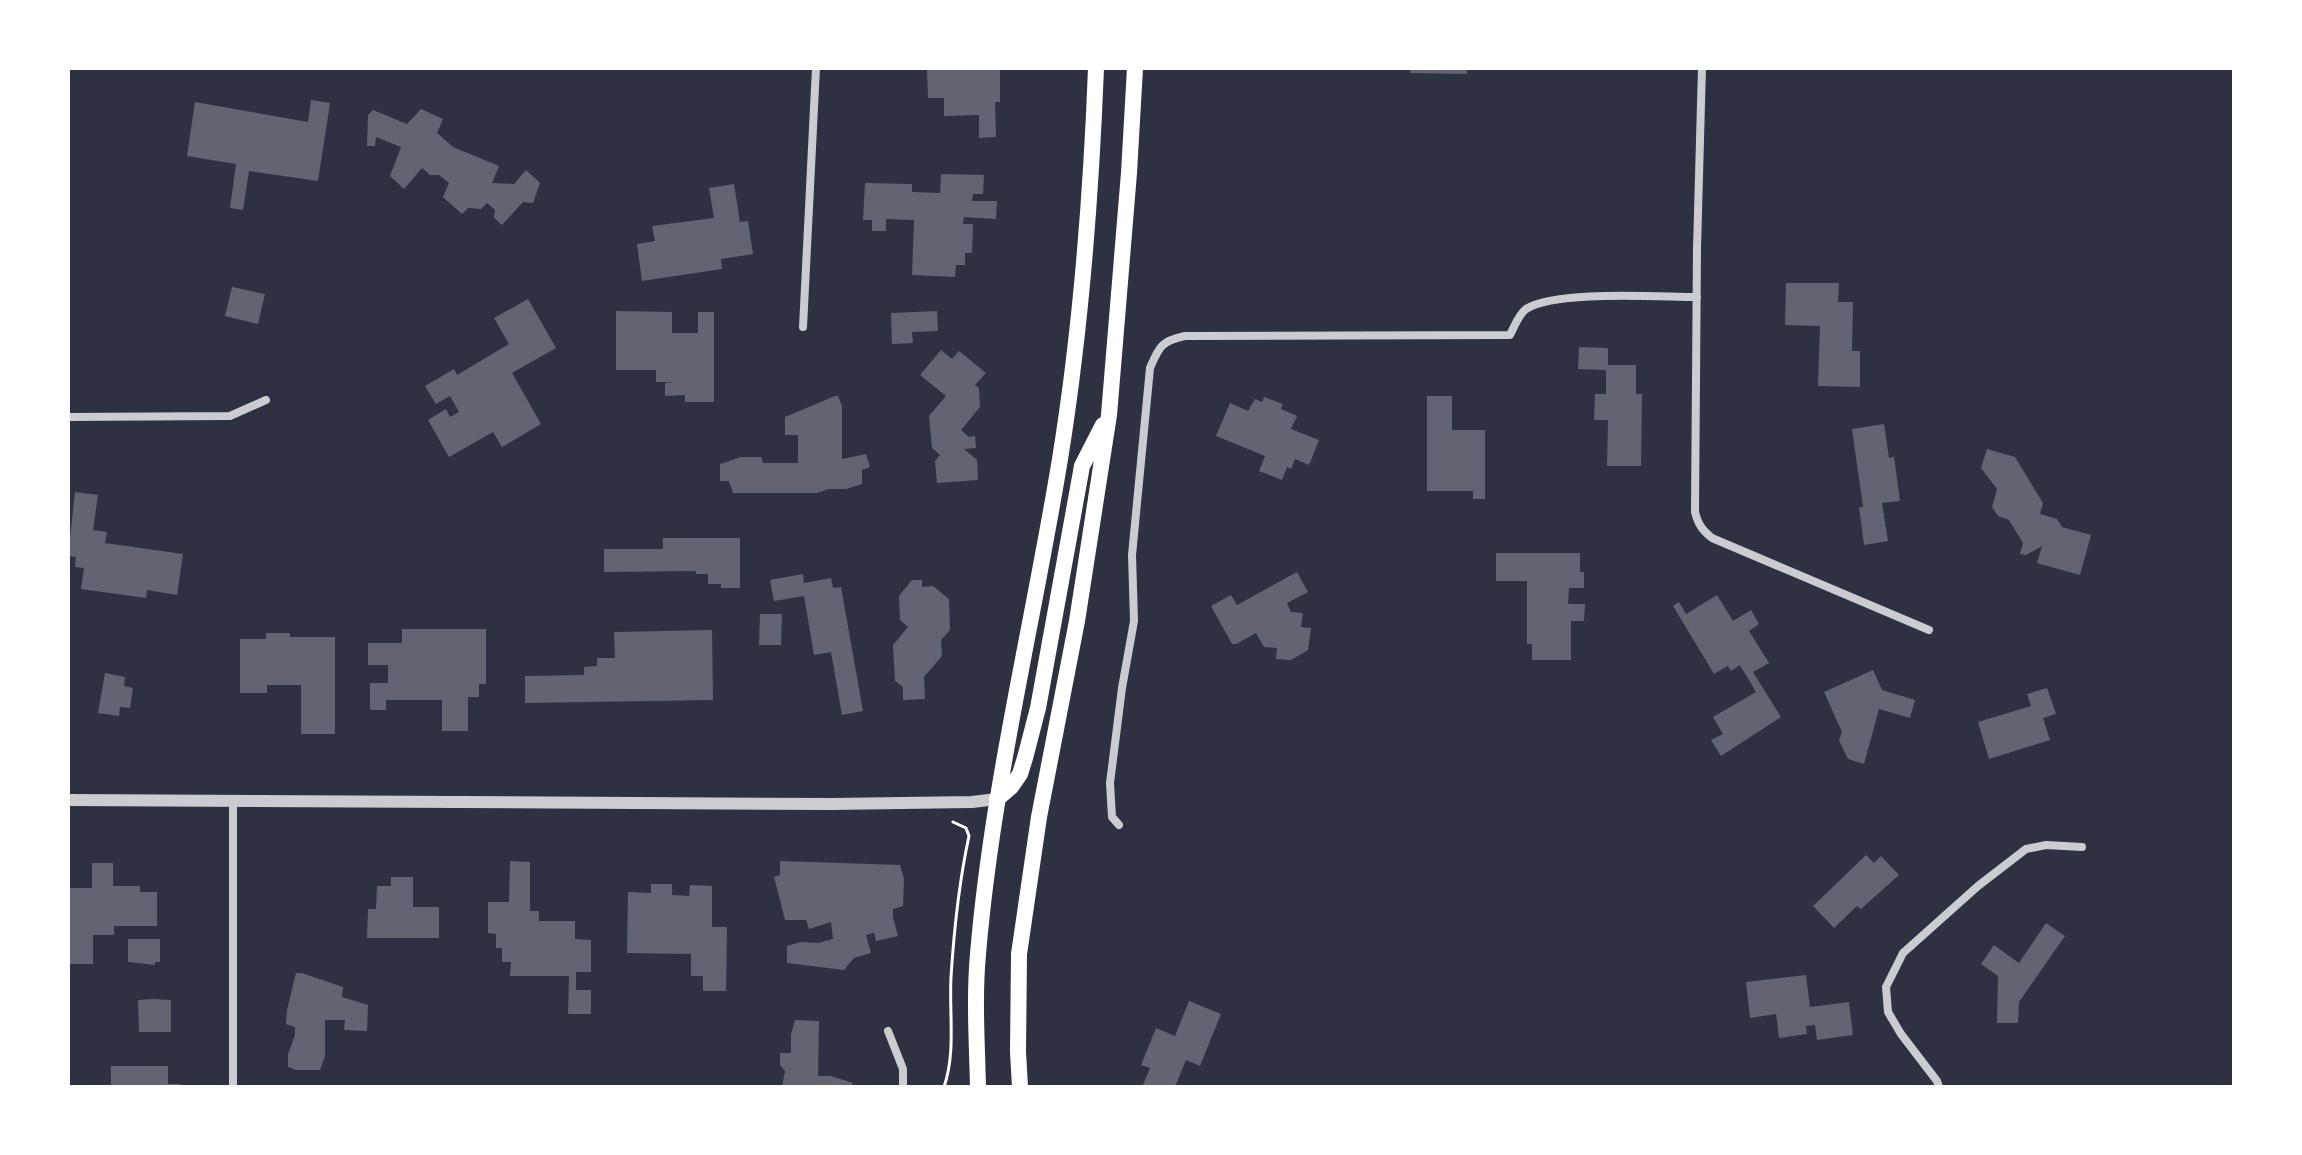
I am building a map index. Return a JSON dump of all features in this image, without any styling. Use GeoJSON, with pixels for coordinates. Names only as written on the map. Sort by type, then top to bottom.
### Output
{"type":"FeatureCollection","features":[{"type":"Feature","properties":{"kind":"main road"},"geometry":{"type":"LineString","coordinates":[[978,1087],[978,956],[997,799],[1060,457],[1078,334],[1092,179],[1096,68]]}},
{"type":"Feature","properties":{"kind":"main road"},"geometry":{"type":"LineString","coordinates":[[1020,1087],[1019,954],[1041,802],[1077,621],[1109,415],[1135,68]]}},
{"type":"Feature","properties":{"kind":"main road"},"geometry":{"type":"LineString","coordinates":[[997,799],[1020,774],[1025,758],[1038,708],[1082,466],[1109,415]]}},
{"type":"Feature","properties":{"kind":"street"},"geometry":{"type":"LineString","coordinates":[[803,327],[816,68]]}},
{"type":"Feature","properties":{"kind":"street"},"geometry":{"type":"LineString","coordinates":[[1702,68],[1697,297],[1697,522],[1712,538],[1929,630]]}},
{"type":"Feature","properties":{"kind":"street"},"geometry":{"type":"LineString","coordinates":[[1119,825],[1112,817],[1110,783],[1134,621],[1132,555],[1150,368],[1159,348],[1170,339],[1185,336],[1510,335],[1524,310],[1549,300],[1578,297],[1697,297]]}},
{"type":"Feature","properties":{"kind":"street"},"geometry":{"type":"LineString","coordinates":[[68,417],[230,416],[266,400]]}},
{"type":"Feature","properties":{"kind":"street"},"geometry":{"type":"LineString","coordinates":[[68,800],[832,804],[997,799]]}},
{"type":"Feature","properties":{"kind":"street"},"geometry":{"type":"LineString","coordinates":[[233,802],[233,1087]]}},
{"type":"Feature","properties":{"kind":"street"},"geometry":{"type":"LineString","coordinates":[[1939,1087],[1888,1012],[1886,987],[1903,953],[1978,886],[2026,849],[2046,845],[2082,847]]}},
{"type":"Feature","properties":{"kind":"street"},"geometry":{"type":"LineString","coordinates":[[888,1031],[903,1069],[903,1087]]}},
{"type":"Feature","properties":{"kind":"path"},"geometry":{"type":"LineString","coordinates":[[944,1087],[951,1067],[951,978],[957,909],[969,836],[966,828],[953,822]]}},
{"type":"Feature","properties":{"kind":"building"},"geometry":{"type":"Polygon","coordinates":[[[1000,68],[1000,102],[995,102],[996,137],[979,138],[979,115],[944,116],[944,98],[928,98],[927,70],[1000,68]]]}},
{"type":"Feature","properties":{"kind":"building"},"geometry":{"type":"Polygon","coordinates":[[[1410,68],[1467,68],[1467,74],[1410,73],[1410,68]]]}},
{"type":"Feature","properties":{"kind":"building"},"geometry":{"type":"Polygon","coordinates":[[[311,100],[330,103],[318,181],[249,171],[243,210],[230,208],[236,164],[187,156],[195,102],[308,122],[311,100]]]}},
{"type":"Feature","properties":{"kind":"building"},"geometry":{"type":"Polygon","coordinates":[[[421,109],[443,119],[437,133],[453,147],[499,166],[492,183],[514,184],[526,170],[540,183],[533,203],[523,202],[502,225],[494,218],[495,210],[487,203],[481,209],[468,208],[462,214],[443,197],[449,183],[422,168],[404,189],[390,176],[401,147],[376,137],[375,146],[367,146],[368,115],[373,110],[407,124],[421,109]]]}},
{"type":"Feature","properties":{"kind":"building"},"geometry":{"type":"Polygon","coordinates":[[[941,174],[984,175],[983,194],[973,194],[972,201],[997,201],[996,219],[964,217],[963,224],[973,224],[972,253],[965,253],[965,265],[956,265],[955,277],[912,275],[914,220],[886,219],[886,231],[872,231],[872,220],[863,220],[865,183],[912,184],[912,192],[940,193],[941,174]]]}},
{"type":"Feature","properties":{"kind":"building"},"geometry":{"type":"Polygon","coordinates":[[[734,184],[740,222],[748,221],[753,254],[721,259],[722,269],[642,281],[637,244],[655,241],[652,226],[714,218],[709,188],[734,184]]]}},
{"type":"Feature","properties":{"kind":"building"},"geometry":{"type":"Polygon","coordinates":[[[1786,283],[1839,283],[1838,302],[1853,302],[1852,351],[1860,351],[1860,387],[1818,386],[1820,326],[1785,325],[1786,283]]]}},
{"type":"Feature","properties":{"kind":"building"},"geometry":{"type":"Polygon","coordinates":[[[232,287],[265,294],[258,324],[225,316],[232,287]]]}},
{"type":"Feature","properties":{"kind":"building"},"geometry":{"type":"Polygon","coordinates":[[[528,299],[556,348],[512,373],[541,424],[502,447],[493,432],[449,457],[428,420],[446,409],[450,417],[459,412],[450,396],[436,404],[425,386],[454,369],[457,375],[509,344],[494,318],[528,299]]]}},
{"type":"Feature","properties":{"kind":"building"},"geometry":{"type":"Polygon","coordinates":[[[616,311],[672,312],[672,333],[698,333],[698,312],[714,312],[714,402],[685,402],[685,395],[665,396],[665,383],[673,382],[656,382],[656,370],[616,370],[616,311]]]}},
{"type":"Feature","properties":{"kind":"building"},"geometry":{"type":"Polygon","coordinates":[[[937,311],[938,331],[912,332],[913,343],[892,344],[891,313],[937,311]]]}},
{"type":"Feature","properties":{"kind":"building"},"geometry":{"type":"Polygon","coordinates":[[[1579,347],[1608,348],[1608,365],[1636,365],[1636,394],[1642,394],[1641,466],[1607,466],[1608,420],[1594,420],[1595,394],[1606,394],[1606,370],[1578,369],[1579,347]]]}},
{"type":"Feature","properties":{"kind":"building"},"geometry":{"type":"Polygon","coordinates":[[[941,350],[952,359],[959,351],[986,373],[975,385],[979,388],[980,407],[961,430],[969,437],[975,436],[976,448],[964,449],[977,460],[978,480],[937,483],[935,461],[940,455],[932,448],[929,416],[946,396],[920,375],[941,350]]]}},
{"type":"Feature","properties":{"kind":"building"},"geometry":{"type":"Polygon","coordinates":[[[838,396],[842,406],[842,459],[866,454],[870,467],[862,470],[862,484],[817,493],[733,493],[729,481],[720,481],[720,464],[741,457],[761,457],[763,463],[798,463],[798,435],[785,435],[785,417],[838,396]]]}},
{"type":"Feature","properties":{"kind":"building"},"geometry":{"type":"Polygon","coordinates":[[[1427,396],[1452,396],[1452,430],[1485,430],[1485,499],[1473,499],[1473,491],[1427,491],[1427,396]]]}},
{"type":"Feature","properties":{"kind":"building"},"geometry":{"type":"Polygon","coordinates":[[[1264,397],[1283,404],[1281,409],[1297,416],[1291,429],[1319,440],[1309,465],[1295,459],[1291,469],[1287,467],[1282,480],[1259,471],[1265,456],[1216,436],[1230,403],[1248,411],[1255,399],[1262,402],[1264,397]]]}},
{"type":"Feature","properties":{"kind":"building"},"geometry":{"type":"Polygon","coordinates":[[[1884,424],[1889,458],[1894,457],[1900,501],[1882,503],[1888,541],[1864,545],[1859,507],[1863,507],[1852,429],[1884,424]]]}},
{"type":"Feature","properties":{"kind":"building"},"geometry":{"type":"Polygon","coordinates":[[[1987,449],[2015,457],[2043,503],[2040,514],[2057,519],[2062,527],[2091,535],[2080,575],[2037,563],[2042,546],[2026,555],[2020,554],[2023,543],[2009,520],[1998,516],[1992,507],[1997,489],[1981,468],[1987,449]]]}},
{"type":"Feature","properties":{"kind":"building"},"geometry":{"type":"Polygon","coordinates":[[[75,492],[98,495],[93,530],[107,532],[105,543],[183,554],[177,595],[147,590],[146,598],[81,589],[84,568],[75,567],[76,557],[68,556],[75,492]]]}},
{"type":"Feature","properties":{"kind":"building"},"geometry":{"type":"Polygon","coordinates":[[[663,538],[740,538],[740,588],[708,584],[708,574],[696,574],[696,571],[604,572],[604,549],[663,549],[663,538]]]}},
{"type":"Feature","properties":{"kind":"building"},"geometry":{"type":"Polygon","coordinates":[[[1496,553],[1580,553],[1584,588],[1569,588],[1568,604],[1585,604],[1584,621],[1571,621],[1571,660],[1532,660],[1532,644],[1527,644],[1527,581],[1496,581],[1496,553]]]}},
{"type":"Feature","properties":{"kind":"building"},"geometry":{"type":"Polygon","coordinates":[[[1297,572],[1308,592],[1287,603],[1291,612],[1303,613],[1301,627],[1311,628],[1308,650],[1291,660],[1276,659],[1277,648],[1264,647],[1256,633],[1232,644],[1211,606],[1231,595],[1237,605],[1297,572]]]}},
{"type":"Feature","properties":{"kind":"building"},"geometry":{"type":"Polygon","coordinates":[[[803,574],[804,583],[831,578],[833,588],[841,587],[863,711],[842,715],[831,652],[814,655],[804,596],[774,601],[770,580],[803,574]]]}},
{"type":"Feature","properties":{"kind":"building"},"geometry":{"type":"Polygon","coordinates":[[[912,580],[922,580],[922,587],[933,586],[949,599],[950,630],[941,640],[942,656],[924,677],[925,699],[903,700],[903,687],[895,681],[893,645],[908,627],[900,620],[899,596],[912,580]]]}},
{"type":"Feature","properties":{"kind":"building"},"geometry":{"type":"Polygon","coordinates":[[[1717,595],[1733,621],[1751,610],[1759,624],[1749,631],[1769,663],[1753,672],[1781,717],[1721,756],[1711,740],[1723,734],[1713,717],[1756,692],[1740,665],[1731,671],[1728,666],[1714,674],[1673,606],[1679,602],[1686,614],[1717,595]]]}},
{"type":"Feature","properties":{"kind":"building"},"geometry":{"type":"Polygon","coordinates":[[[760,614],[782,614],[781,645],[759,645],[760,614]]]}},
{"type":"Feature","properties":{"kind":"building"},"geometry":{"type":"Polygon","coordinates":[[[402,629],[486,629],[486,684],[479,684],[479,697],[468,697],[468,731],[442,731],[442,700],[386,700],[386,710],[370,710],[370,683],[388,683],[388,665],[368,665],[368,643],[402,643],[402,629]]]}},
{"type":"Feature","properties":{"kind":"building"},"geometry":{"type":"Polygon","coordinates":[[[712,630],[713,700],[525,703],[525,676],[584,675],[584,667],[597,666],[597,658],[615,658],[614,632],[712,630]]]}},
{"type":"Feature","properties":{"kind":"building"},"geometry":{"type":"Polygon","coordinates":[[[266,633],[290,633],[290,637],[335,637],[335,734],[301,734],[301,685],[267,685],[267,693],[240,693],[240,639],[266,639],[266,633]]]}},
{"type":"Feature","properties":{"kind":"building"},"geometry":{"type":"Polygon","coordinates":[[[1873,670],[1882,690],[1915,700],[1910,718],[1879,709],[1864,764],[1848,759],[1839,740],[1842,732],[1824,692],[1873,670]]]}},
{"type":"Feature","properties":{"kind":"building"},"geometry":{"type":"Polygon","coordinates":[[[105,673],[125,677],[124,686],[133,688],[130,708],[120,707],[119,716],[98,713],[105,673]]]}},
{"type":"Feature","properties":{"kind":"building"},"geometry":{"type":"Polygon","coordinates":[[[2047,688],[2056,714],[2043,718],[2050,740],[1989,759],[1978,722],[2031,706],[2027,694],[2047,688]]]}},
{"type":"Feature","properties":{"kind":"building"},"geometry":{"type":"Polygon","coordinates":[[[1866,855],[1874,863],[1881,856],[1899,875],[1861,909],[1857,906],[1834,928],[1813,906],[1866,855]]]}},
{"type":"Feature","properties":{"kind":"building"},"geometry":{"type":"Polygon","coordinates":[[[510,861],[530,862],[530,911],[539,911],[539,921],[575,921],[575,939],[591,940],[591,972],[576,972],[576,990],[591,990],[591,1014],[568,1014],[569,976],[510,976],[511,962],[502,962],[502,948],[496,948],[496,934],[488,933],[488,902],[509,902],[510,861]]]}},
{"type":"Feature","properties":{"kind":"building"},"geometry":{"type":"Polygon","coordinates":[[[780,861],[900,865],[904,879],[903,906],[893,909],[898,936],[876,941],[874,933],[866,935],[871,953],[854,958],[844,970],[787,963],[787,946],[833,939],[831,922],[809,929],[806,920],[785,920],[774,877],[780,875],[780,861]]]}},
{"type":"Feature","properties":{"kind":"building"},"geometry":{"type":"Polygon","coordinates":[[[92,863],[113,863],[113,886],[140,886],[140,892],[157,892],[157,926],[114,926],[114,935],[93,935],[93,964],[68,964],[68,888],[92,888],[92,863]]]}},
{"type":"Feature","properties":{"kind":"building"},"geometry":{"type":"Polygon","coordinates":[[[391,877],[413,877],[413,907],[439,907],[439,938],[367,938],[368,909],[376,909],[377,886],[391,886],[391,877]]]}},
{"type":"Feature","properties":{"kind":"building"},"geometry":{"type":"Polygon","coordinates":[[[651,884],[672,884],[672,895],[689,896],[690,885],[712,886],[712,927],[727,927],[726,991],[703,991],[703,976],[691,976],[691,954],[627,953],[628,892],[651,893],[651,884]]]}},
{"type":"Feature","properties":{"kind":"building"},"geometry":{"type":"Polygon","coordinates":[[[2046,923],[2065,936],[2019,1002],[2018,1023],[1997,1023],[1998,976],[1981,964],[1994,945],[2019,963],[2046,923]]]}},
{"type":"Feature","properties":{"kind":"building"},"geometry":{"type":"Polygon","coordinates":[[[128,939],[160,939],[160,962],[155,962],[155,965],[128,962],[128,939]]]}},
{"type":"Feature","properties":{"kind":"building"},"geometry":{"type":"Polygon","coordinates":[[[296,973],[343,987],[342,997],[368,1005],[367,1031],[344,1030],[345,1020],[325,1020],[325,1056],[320,1070],[288,1067],[295,1027],[286,1024],[287,1010],[296,973]]]}},
{"type":"Feature","properties":{"kind":"building"},"geometry":{"type":"Polygon","coordinates":[[[1806,975],[1810,1007],[1849,1002],[1853,1035],[1817,1040],[1815,1025],[1806,1026],[1807,1034],[1779,1038],[1776,1014],[1750,1018],[1746,982],[1806,975]]]}},
{"type":"Feature","properties":{"kind":"building"},"geometry":{"type":"Polygon","coordinates":[[[138,1000],[171,1000],[171,1032],[139,1032],[138,1000]]]}},
{"type":"Feature","properties":{"kind":"building"},"geometry":{"type":"Polygon","coordinates":[[[1189,1001],[1221,1014],[1200,1066],[1186,1060],[1175,1087],[1142,1087],[1150,1068],[1141,1065],[1156,1028],[1175,1036],[1189,1001]]]}},
{"type":"Feature","properties":{"kind":"building"},"geometry":{"type":"Polygon","coordinates":[[[795,1020],[819,1021],[818,1076],[831,1076],[853,1083],[851,1087],[782,1087],[785,1071],[780,1065],[780,1053],[791,1053],[795,1020]]]}},
{"type":"Feature","properties":{"kind":"building"},"geometry":{"type":"Polygon","coordinates":[[[111,1066],[168,1066],[168,1084],[180,1084],[180,1087],[111,1087],[111,1066]]]}}]}
